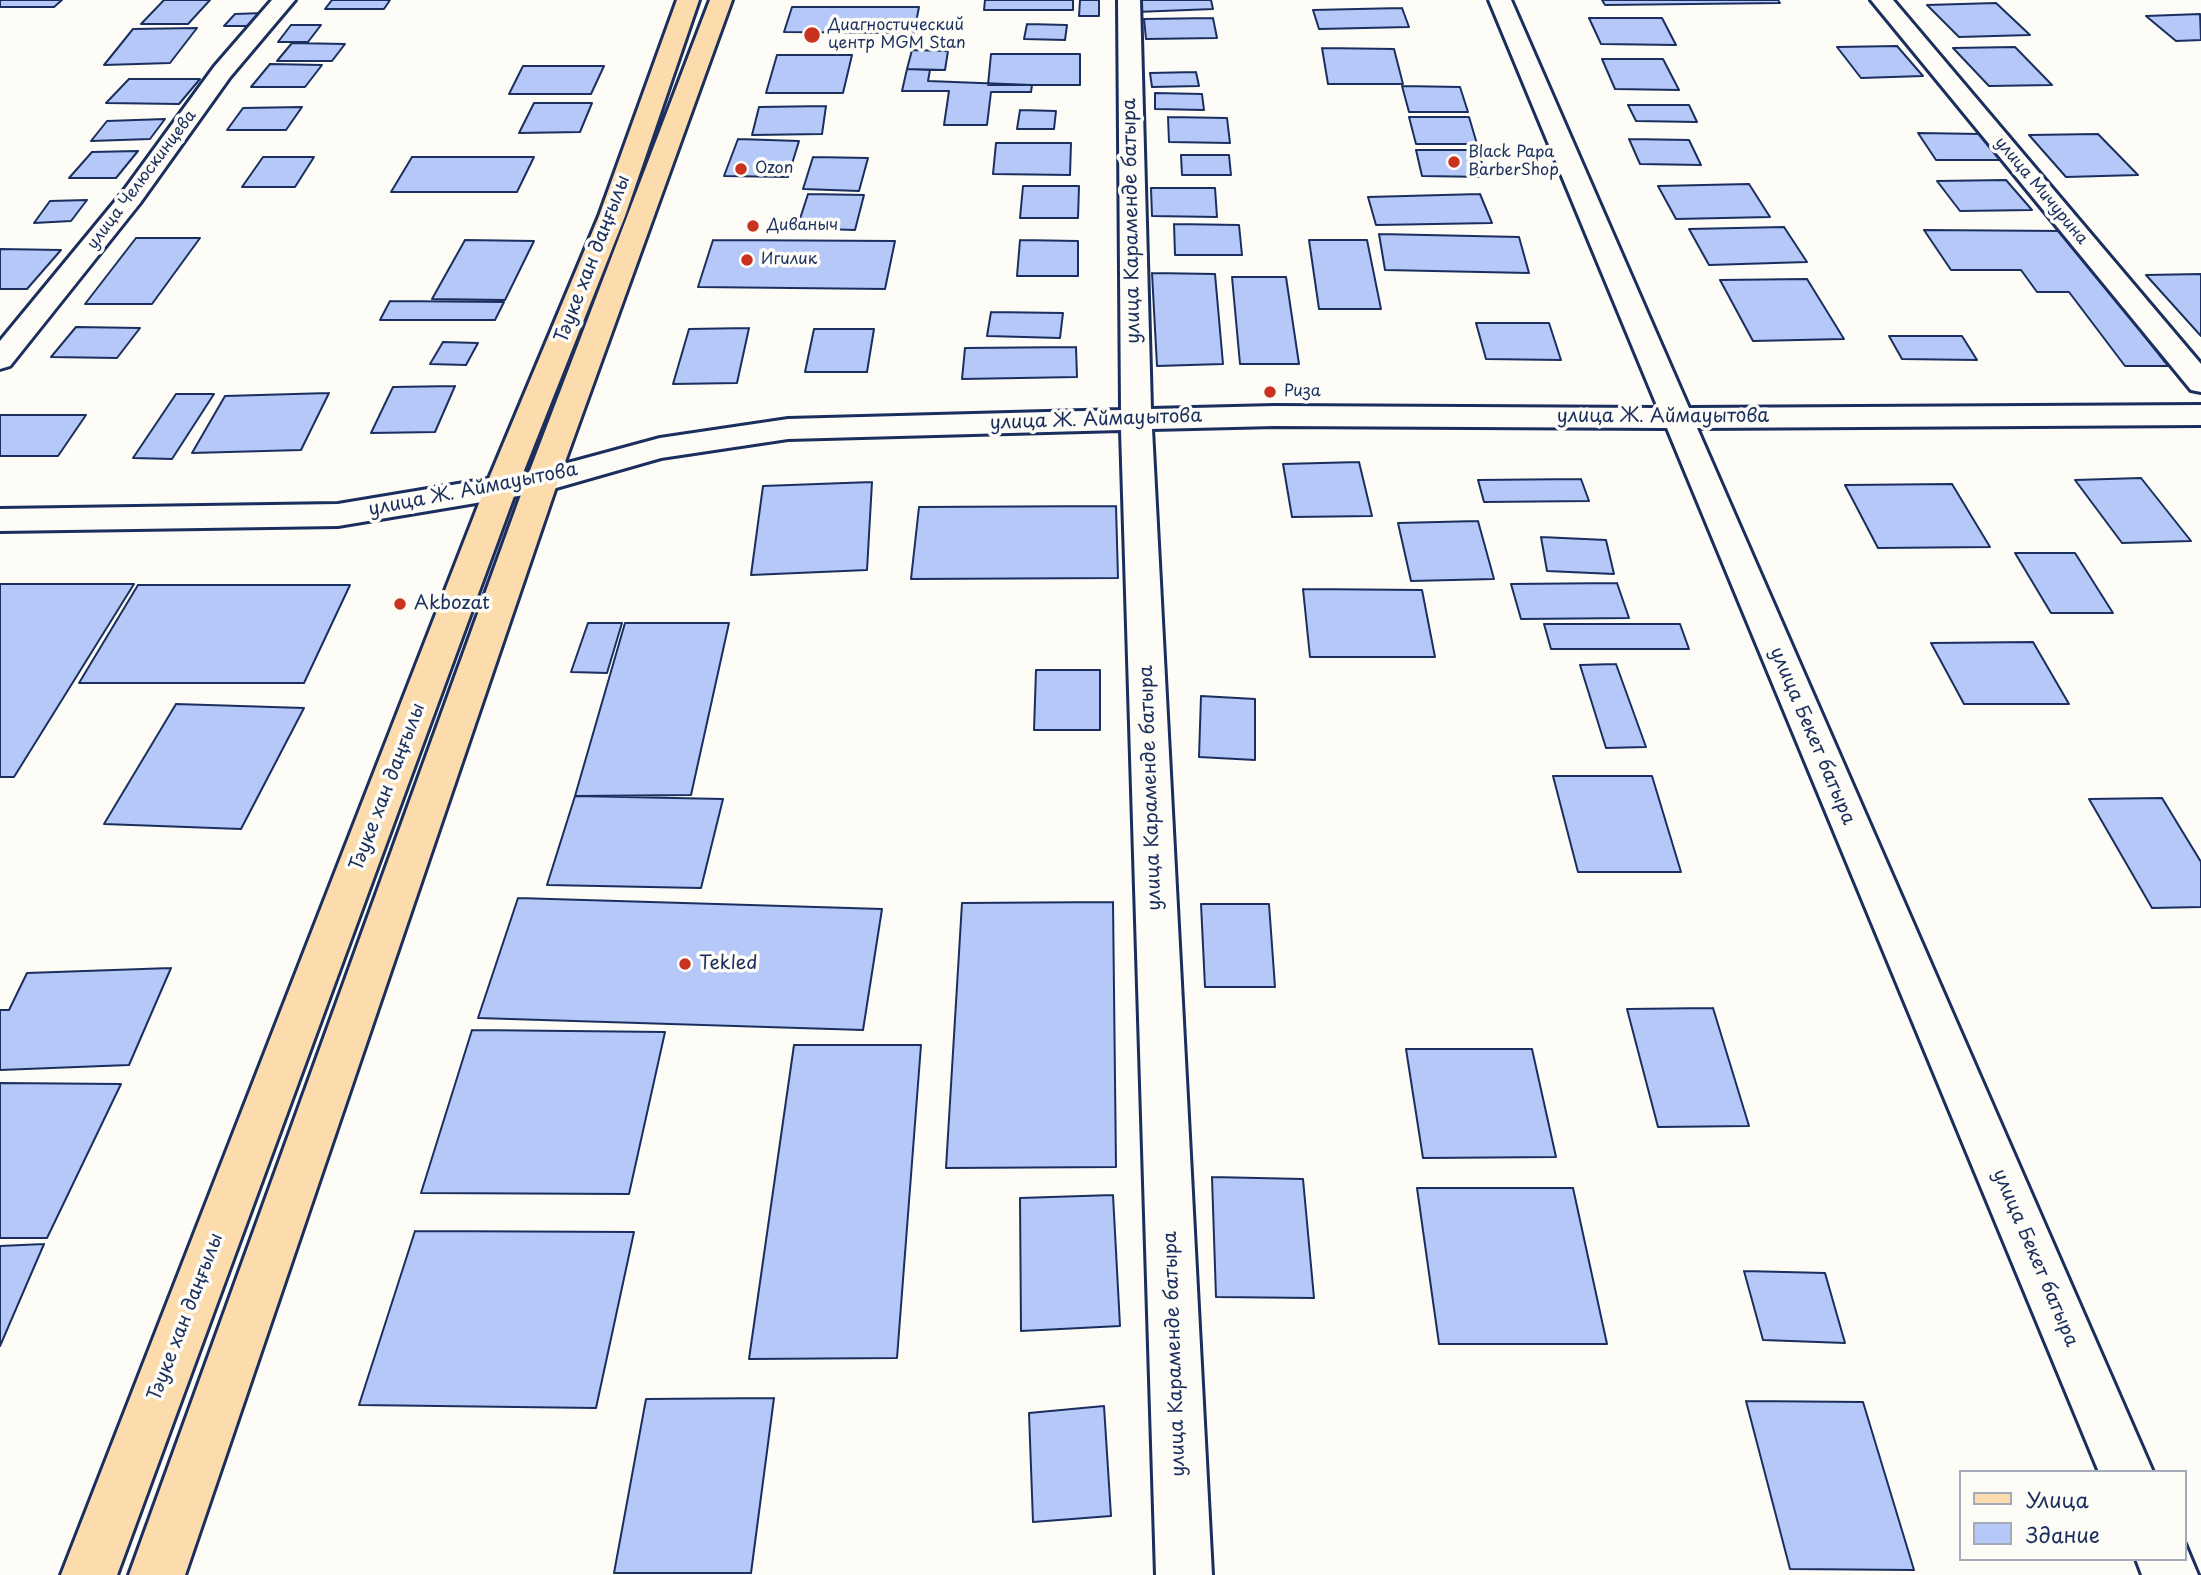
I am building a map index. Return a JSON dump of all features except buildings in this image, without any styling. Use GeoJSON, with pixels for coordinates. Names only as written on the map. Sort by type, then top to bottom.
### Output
{"type":"FeatureCollection","features":[{"type":"Feature","properties":{"kind":"main road","name":"Тәуке хан даңғылы"},"geometry":{"type":"LineString","coordinates":[[89,1575],[501,488],[612,216],[688,0]]}},
{"type":"Feature","properties":{"kind":"main road","name":"Тәуке хан даңғылы"},"geometry":{"type":"LineString","coordinates":[[157,1575],[542,481],[720,0]]}},
{"type":"Feature","properties":{"kind":"street","name":"улица Челюскинцева"},"geometry":{"type":"LineString","coordinates":[[0,360],[131,198],[222,72],[284,0]]}},
{"type":"Feature","properties":{"kind":"street","name":"улица Караменде батыра"},"geometry":{"type":"LineString","coordinates":[[1129,0],[1136,419],[1184,1575]]}},
{"type":"Feature","properties":{"kind":"street","name":"улица Бекет батыра"},"geometry":{"type":"LineString","coordinates":[[1500,0],[2125,1470]]}},
{"type":"Feature","properties":{"kind":"street","name":"улица Мичурина"},"geometry":{"type":"LineString","coordinates":[[1882,0],[2201,383]]}},
{"type":"Feature","properties":{"kind":"street","name":"улица Ж. Аймауытова"},"geometry":{"type":"LineString","coordinates":[[0,520],[338,515],[542,481],[660,448],[788,429],[1275,415],[1676,418],[2201,415]]}},
{"type":"Feature","properties":{"kind":"place","name":"Диагностический центр MGM Stan"},"geometry":{"type":"Point","coordinates":[812,35]}},
{"type":"Feature","properties":{"kind":"place","name":"Black Papa BarberShop"},"geometry":{"type":"Point","coordinates":[1454,162]}},
{"type":"Feature","properties":{"kind":"place","name":"Ozon"},"geometry":{"type":"Point","coordinates":[741,169]}},
{"type":"Feature","properties":{"kind":"place","name":"Диваныч"},"geometry":{"type":"Point","coordinates":[753,226]}},
{"type":"Feature","properties":{"kind":"place","name":"Игилик"},"geometry":{"type":"Point","coordinates":[747,260]}},
{"type":"Feature","properties":{"kind":"place","name":"Риза"},"geometry":{"type":"Point","coordinates":[1270,392]}},
{"type":"Feature","properties":{"kind":"place","name":"Akbozat"},"geometry":{"type":"Point","coordinates":[400,604]}},
{"type":"Feature","properties":{"kind":"place","name":"Tekled"},"geometry":{"type":"Point","coordinates":[685,964]}}]}
